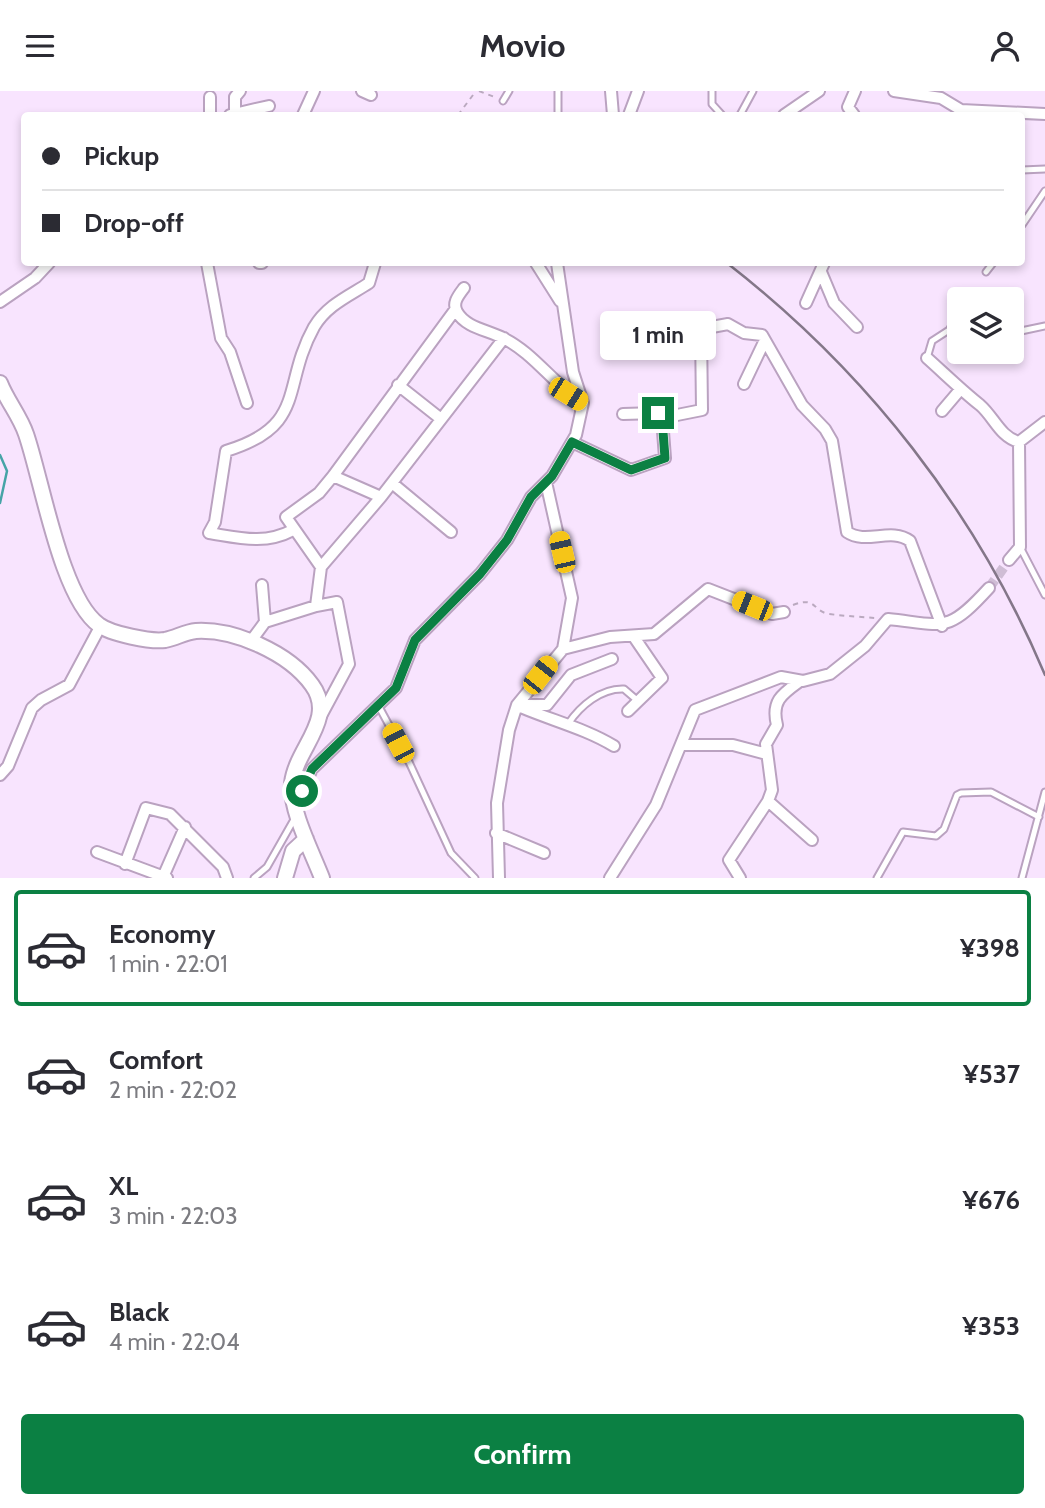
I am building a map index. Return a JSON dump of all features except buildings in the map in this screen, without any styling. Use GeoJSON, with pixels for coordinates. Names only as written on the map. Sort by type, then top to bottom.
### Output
{"type":"FeatureCollection","features":[{"type":"Feature","properties":{"kind":"street"},"geometry":{"type":"LineString","coordinates":[[232,112],[235,97],[240,91]]}},
{"type":"Feature","properties":{"kind":"street"},"geometry":{"type":"LineString","coordinates":[[307,112],[314,91]]}},
{"type":"Feature","properties":{"kind":"street"},"geometry":{"type":"LineString","coordinates":[[611,91],[613,112]]}},
{"type":"Feature","properties":{"kind":"street"},"geometry":{"type":"LineString","coordinates":[[630,112],[638,91]]}},
{"type":"Feature","properties":{"kind":"street"},"geometry":{"type":"LineString","coordinates":[[788,112],[819,91]]}},
{"type":"Feature","properties":{"kind":"street"},"geometry":{"type":"LineString","coordinates":[[852,112],[848,107],[855,91]]}},
{"type":"Feature","properties":{"kind":"street"},"geometry":{"type":"LineString","coordinates":[[894,91],[941,99],[961,110],[1003,112]]}},
{"type":"Feature","properties":{"kind":"street"},"geometry":{"type":"LineString","coordinates":[[210,97],[210,112]]}},
{"type":"Feature","properties":{"kind":"street"},"geometry":{"type":"LineString","coordinates":[[244,112],[269,106]]}},
{"type":"Feature","properties":{"kind":"street"},"geometry":{"type":"LineString","coordinates":[[1025,113],[1045,114]]}},
{"type":"Feature","properties":{"kind":"street"},"geometry":{"type":"LineString","coordinates":[[0,302],[35,278],[46,266]]}},
{"type":"Feature","properties":{"kind":"street"},"geometry":{"type":"LineString","coordinates":[[208,266],[221,338],[230,352],[247,403]]}},
{"type":"Feature","properties":{"kind":"street"},"geometry":{"type":"LineString","coordinates":[[293,530],[275,540],[252,540],[209,533],[215,522],[226,451],[253,443],[272,431],[283,414],[313,328],[336,303],[369,283],[375,266]]}},
{"type":"Feature","properties":{"kind":"street"},"geometry":{"type":"LineString","coordinates":[[538,266],[563,307]]}},
{"type":"Feature","properties":{"kind":"street"},"geometry":{"type":"LineString","coordinates":[[297,809],[312,769],[396,688],[415,640],[480,574],[507,540],[531,497],[546,482],[572,442],[583,403],[573,372],[557,266]]}},
{"type":"Feature","properties":{"kind":"street"},"geometry":{"type":"LineString","coordinates":[[806,303],[822,267]]}},
{"type":"Feature","properties":{"kind":"street"},"geometry":{"type":"LineString","coordinates":[[822,267],[834,303],[857,327]]}},
{"type":"Feature","properties":{"kind":"street"},"geometry":{"type":"LineString","coordinates":[[321,567],[286,517],[319,493],[333,476],[455,310],[455,299],[464,288]]}},
{"type":"Feature","properties":{"kind":"street"},"geometry":{"type":"LineString","coordinates":[[455,310],[465,322],[504,338],[583,403]]}},
{"type":"Feature","properties":{"kind":"street"},"geometry":{"type":"LineString","coordinates":[[664,329],[701,329],[728,324],[744,333],[762,335],[802,405],[825,429],[832,441],[844,527],[859,538],[897,534],[910,541],[942,626]]}},
{"type":"Feature","properties":{"kind":"street"},"geometry":{"type":"LineString","coordinates":[[662,418],[702,410],[701,329]]}},
{"type":"Feature","properties":{"kind":"street"},"geometry":{"type":"LineString","coordinates":[[316,606],[321,567],[381,497],[504,338]]}},
{"type":"Feature","properties":{"kind":"street"},"geometry":{"type":"LineString","coordinates":[[744,384],[765,340]]}},
{"type":"Feature","properties":{"kind":"street"},"geometry":{"type":"LineString","coordinates":[[926,358],[959,391],[981,406],[1011,440],[1019,442]]}},
{"type":"Feature","properties":{"kind":"street"},"geometry":{"type":"LineString","coordinates":[[0,383],[25,431],[56,545],[86,612],[100,627],[146,640],[165,640],[193,631],[205,631],[251,641],[275,653],[311,683],[320,699],[320,719]]}},
{"type":"Feature","properties":{"kind":"street"},"geometry":{"type":"LineString","coordinates":[[398,385],[441,419]]}},
{"type":"Feature","properties":{"kind":"street"},"geometry":{"type":"LineString","coordinates":[[942,411],[959,391]]}},
{"type":"Feature","properties":{"kind":"street"},"geometry":{"type":"LineString","coordinates":[[572,442],[631,470],[665,458],[662,418],[658,413],[623,414]]}},
{"type":"Feature","properties":{"kind":"street"},"geometry":{"type":"LineString","coordinates":[[1019,442],[1045,422]]}},
{"type":"Feature","properties":{"kind":"street"},"geometry":{"type":"LineString","coordinates":[[1009,560],[1020,547],[1019,442]]}},
{"type":"Feature","properties":{"kind":"street"},"geometry":{"type":"LineString","coordinates":[[333,476],[381,497]]}},
{"type":"Feature","properties":{"kind":"street"},"geometry":{"type":"LineString","coordinates":[[499,878],[497,803],[509,730],[517,705],[563,649],[572,598],[546,482]]}},
{"type":"Feature","properties":{"kind":"street"},"geometry":{"type":"LineString","coordinates":[[392,483],[451,532]]}},
{"type":"Feature","properties":{"kind":"street"},"geometry":{"type":"LineString","coordinates":[[262,585],[265,622]]}},
{"type":"Feature","properties":{"kind":"street"},"geometry":{"type":"LineString","coordinates":[[610,878],[656,805],[683,745],[690,719],[701,706],[780,677],[800,681],[830,674],[865,646],[888,619],[942,626],[961,615],[989,588]]}},
{"type":"Feature","properties":{"kind":"street"},"geometry":{"type":"LineString","coordinates":[[563,649],[610,637],[634,637],[662,630],[703,589],[711,589],[772,614],[784,612]]}},
{"type":"Feature","properties":{"kind":"street"},"geometry":{"type":"LineString","coordinates":[[251,641],[265,622],[337,602],[349,664],[320,719],[292,784],[306,839],[322,878]]}},
{"type":"Feature","properties":{"kind":"street"},"geometry":{"type":"LineString","coordinates":[[0,775],[8,766],[32,708],[69,685],[100,627]]}},
{"type":"Feature","properties":{"kind":"street"},"geometry":{"type":"LineString","coordinates":[[628,711],[662,678],[634,637]]}},
{"type":"Feature","properties":{"kind":"street"},"geometry":{"type":"LineString","coordinates":[[582,643],[590,666]]}},
{"type":"Feature","properties":{"kind":"street"},"geometry":{"type":"LineString","coordinates":[[517,705],[547,705],[571,675],[612,659]]}},
{"type":"Feature","properties":{"kind":"street"},"geometry":{"type":"LineString","coordinates":[[740,878],[729,860],[768,801],[772,790],[766,744],[777,725],[774,710],[778,698],[800,681]]}},
{"type":"Feature","properties":{"kind":"street"},"geometry":{"type":"LineString","coordinates":[[517,705],[566,726],[592,733],[614,745]]}},
{"type":"Feature","properties":{"kind":"street"},"geometry":{"type":"LineString","coordinates":[[683,745],[733,745],[767,754]]}},
{"type":"Feature","properties":{"kind":"street"},"geometry":{"type":"LineString","coordinates":[[768,801],[812,840]]}},
{"type":"Feature","properties":{"kind":"street"},"geometry":{"type":"LineString","coordinates":[[125,863],[146,808],[170,814],[223,867],[227,878]]}},
{"type":"Feature","properties":{"kind":"street"},"geometry":{"type":"LineString","coordinates":[[97,852],[165,877],[185,827]]}},
{"type":"Feature","properties":{"kind":"street"},"geometry":{"type":"LineString","coordinates":[[496,833],[544,853]]}},
{"type":"Feature","properties":{"kind":"street"},"geometry":{"type":"LineString","coordinates":[[285,878],[293,851],[306,839]]}},
{"type":"Feature","properties":{"kind":"lane"},"geometry":{"type":"LineString","coordinates":[[503,101],[509,91]]}},
{"type":"Feature","properties":{"kind":"lane"},"geometry":{"type":"LineString","coordinates":[[558,91],[558,112]]}},
{"type":"Feature","properties":{"kind":"lane"},"geometry":{"type":"LineString","coordinates":[[712,91],[712,104],[719,112]]}},
{"type":"Feature","properties":{"kind":"lane"},"geometry":{"type":"LineString","coordinates":[[742,112],[753,91]]}},
{"type":"Feature","properties":{"kind":"lane"},"geometry":{"type":"LineString","coordinates":[[1025,170],[1045,169]]}},
{"type":"Feature","properties":{"kind":"lane"},"geometry":{"type":"LineString","coordinates":[[1025,221],[1045,191]]}},
{"type":"Feature","properties":{"kind":"lane"},"geometry":{"type":"LineString","coordinates":[[986,272],[991,266]]}},
{"type":"Feature","properties":{"kind":"lane"},"geometry":{"type":"LineString","coordinates":[[1024,330],[1045,326]]}},
{"type":"Feature","properties":{"kind":"lane"},"geometry":{"type":"LineString","coordinates":[[926,358],[932,341],[947,331]]}},
{"type":"Feature","properties":{"kind":"lane"},"geometry":{"type":"LineString","coordinates":[[1020,547],[1045,595]]}},
{"type":"Feature","properties":{"kind":"lane"},"geometry":{"type":"LineString","coordinates":[[566,726],[591,700],[615,688],[624,689],[638,701]]}},
{"type":"Feature","properties":{"kind":"lane"},"geometry":{"type":"LineString","coordinates":[[377,705],[409,762],[451,853],[475,878]]}},
{"type":"Feature","properties":{"kind":"lane"},"geometry":{"type":"LineString","coordinates":[[877,878],[898,837],[908,831],[936,836],[944,829],[957,795],[961,793],[991,792],[1039,817]]}},
{"type":"Feature","properties":{"kind":"lane"},"geometry":{"type":"LineString","coordinates":[[1022,878],[1045,792]]}},
{"type":"Feature","properties":{"kind":"lane"},"geometry":{"type":"LineString","coordinates":[[254,878],[267,867],[297,809]]}},
{"type":"Feature","properties":{"kind":"path"},"geometry":{"type":"LineString","coordinates":[[460,112],[477,91],[503,101]]}},
{"type":"Feature","properties":{"kind":"path"},"geometry":{"type":"LineString","coordinates":[[784,612],[805,601],[813,603],[824,613],[888,619]]}},
{"type":"Feature","properties":{"kind":"waterway"},"geometry":{"type":"LineString","coordinates":[[0,455],[7,471],[0,503]]}},
{"type":"Feature","properties":{"kind":"tunnel"},"geometry":{"type":"LineString","coordinates":[[989,588],[1009,560]]}},
{"type":"Feature","properties":{"kind":"railway"},"geometry":{"type":"LineString","coordinates":[[731,266],[826,350],[913,448],[986,557],[1045,675]]}},
{"type":"Feature","properties":{"kind":"route"},"geometry":{"type":"LineString","coordinates":[[302,791],[312,769],[396,688],[415,640],[432,619],[480,574],[507,540],[531,497],[552,476],[572,442],[631,470],[665,458],[662,418],[658,413]]}}]}
